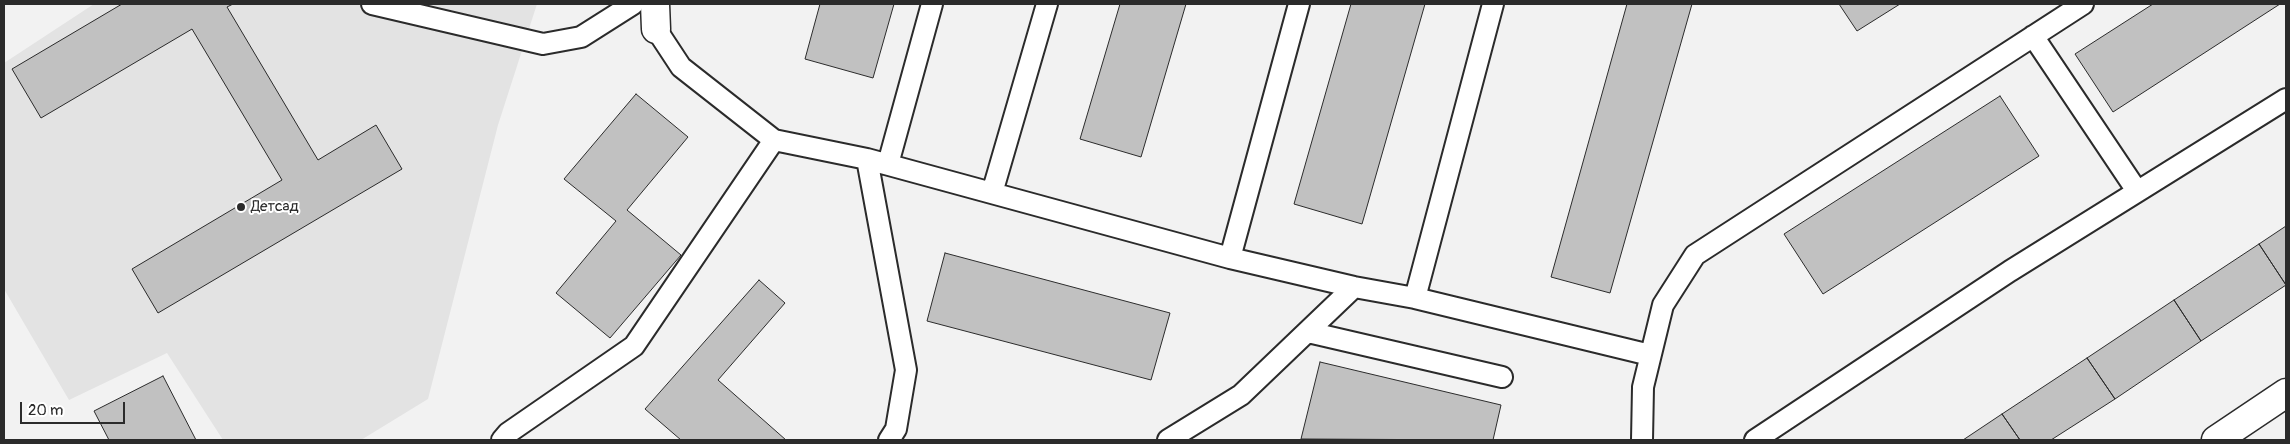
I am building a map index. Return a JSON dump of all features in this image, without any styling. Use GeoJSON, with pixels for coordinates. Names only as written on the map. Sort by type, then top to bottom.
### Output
{"type":"FeatureCollection","features":[{"type":"Feature","properties":{"kind":"main road"},"geometry":{"type":"LineString","coordinates":[[2216,440],[2286,393]]}},
{"type":"Feature","properties":{"kind":"lane"},"geometry":{"type":"LineString","coordinates":[[372,4],[543,44],[581,37],[633,4]]}},
{"type":"Feature","properties":{"kind":"lane"},"geometry":{"type":"LineString","coordinates":[[888,164],[932,4]]}},
{"type":"Feature","properties":{"kind":"lane"},"geometry":{"type":"LineString","coordinates":[[992,193],[1047,4]]}},
{"type":"Feature","properties":{"kind":"lane"},"geometry":{"type":"LineString","coordinates":[[1230,258],[1299,4]]}},
{"type":"Feature","properties":{"kind":"lane"},"geometry":{"type":"LineString","coordinates":[[1415,298],[1493,4]]}},
{"type":"Feature","properties":{"kind":"lane"},"geometry":{"type":"LineString","coordinates":[[1642,440],[1642,387],[1663,305],[1695,255],[2083,4]]}},
{"type":"Feature","properties":{"kind":"lane"},"geometry":{"type":"LineString","coordinates":[[655,16],[681,68],[774,140],[888,164],[1230,258],[1354,287],[1415,298],[1650,355]]}},
{"type":"Feature","properties":{"kind":"lane"},"geometry":{"type":"LineString","coordinates":[[2033,36],[2137,191]]}},
{"type":"Feature","properties":{"kind":"lane"},"geometry":{"type":"LineString","coordinates":[[1755,440],[2010,271],[2286,99]]}},
{"type":"Feature","properties":{"kind":"lane"},"geometry":{"type":"LineString","coordinates":[[502,440],[508,433],[634,346],[774,140]]}},
{"type":"Feature","properties":{"kind":"lane"},"geometry":{"type":"LineString","coordinates":[[867,159],[906,370],[896,429],[889,440]]}},
{"type":"Feature","properties":{"kind":"lane"},"geometry":{"type":"LineString","coordinates":[[1168,440],[1241,395],[1354,287]]}},
{"type":"Feature","properties":{"kind":"lane"},"geometry":{"type":"LineString","coordinates":[[1308,332],[1502,377]]}},
{"type":"Feature","properties":{"kind":"shaded area","name":"Детсад"},"geometry":{"type":"Polygon","coordinates":[[[94,4],[537,4],[498,125],[428,399],[361,440],[223,440],[167,353],[69,400],[4,289],[4,63],[94,4]]]}},
{"type":"Feature","properties":{"kind":"building"},"geometry":{"type":"Polygon","coordinates":[[[122,4],[233,4],[227,7],[318,160],[376,125],[402,169],[158,313],[132,269],[282,180],[192,29],[41,118],[12,69],[122,4]]]}},
{"type":"Feature","properties":{"kind":"building"},"geometry":{"type":"Polygon","coordinates":[[[820,4],[894,4],[873,78],[805,59],[820,4]]]}},
{"type":"Feature","properties":{"kind":"building"},"geometry":{"type":"Polygon","coordinates":[[[1120,4],[1186,4],[1141,157],[1080,139],[1120,4]]]}},
{"type":"Feature","properties":{"kind":"building"},"geometry":{"type":"Polygon","coordinates":[[[1351,4],[1425,4],[1362,224],[1294,204],[1351,4]]]}},
{"type":"Feature","properties":{"kind":"building"},"geometry":{"type":"Polygon","coordinates":[[[1627,4],[1692,4],[1610,293],[1551,277],[1627,4]]]}},
{"type":"Feature","properties":{"kind":"building"},"geometry":{"type":"Polygon","coordinates":[[[1839,4],[1900,4],[1857,31],[1839,4]]]}},
{"type":"Feature","properties":{"kind":"building"},"geometry":{"type":"Polygon","coordinates":[[[2153,4],[2280,4],[2113,112],[2075,54],[2153,4]]]}},
{"type":"Feature","properties":{"kind":"building"},"geometry":{"type":"Polygon","coordinates":[[[636,94],[688,137],[627,210],[681,255],[610,338],[556,293],[616,221],[564,179],[636,94]]]}},
{"type":"Feature","properties":{"kind":"building"},"geometry":{"type":"Polygon","coordinates":[[[2000,96],[2039,156],[1823,294],[1784,234],[2000,96]]]}},
{"type":"Feature","properties":{"kind":"building"},"geometry":{"type":"Polygon","coordinates":[[[2286,226],[2286,285],[2259,244],[2286,226]]]}},
{"type":"Feature","properties":{"kind":"building"},"geometry":{"type":"Polygon","coordinates":[[[2259,244],[2286,285],[2201,341],[2174,300],[2259,244]]]}},
{"type":"Feature","properties":{"kind":"building"},"geometry":{"type":"Polygon","coordinates":[[[945,253],[1170,313],[1151,380],[927,321],[945,253]]]}},
{"type":"Feature","properties":{"kind":"building"},"geometry":{"type":"Polygon","coordinates":[[[759,280],[785,303],[718,380],[786,440],[681,440],[645,409],[759,280]]]}},
{"type":"Feature","properties":{"kind":"building"},"geometry":{"type":"Polygon","coordinates":[[[2174,300],[2201,341],[2115,399],[2087,358],[2174,300]]]}},
{"type":"Feature","properties":{"kind":"building"},"geometry":{"type":"Polygon","coordinates":[[[2087,358],[2115,399],[2051,440],[2020,440],[2002,414],[2087,358]]]}},
{"type":"Feature","properties":{"kind":"building"},"geometry":{"type":"Polygon","coordinates":[[[1320,362],[1501,405],[1493,440],[1301,439],[1320,362]]]}},
{"type":"Feature","properties":{"kind":"building"},"geometry":{"type":"Polygon","coordinates":[[[163,376],[196,440],[109,440],[94,411],[163,376]]]}},
{"type":"Feature","properties":{"kind":"building"},"geometry":{"type":"Polygon","coordinates":[[[2002,414],[2020,440],[1963,440],[2002,414]]]}},
{"type":"Feature","properties":{"kind":"place","name":"Детсад"},"geometry":{"type":"Point","coordinates":[241,207]}}]}
